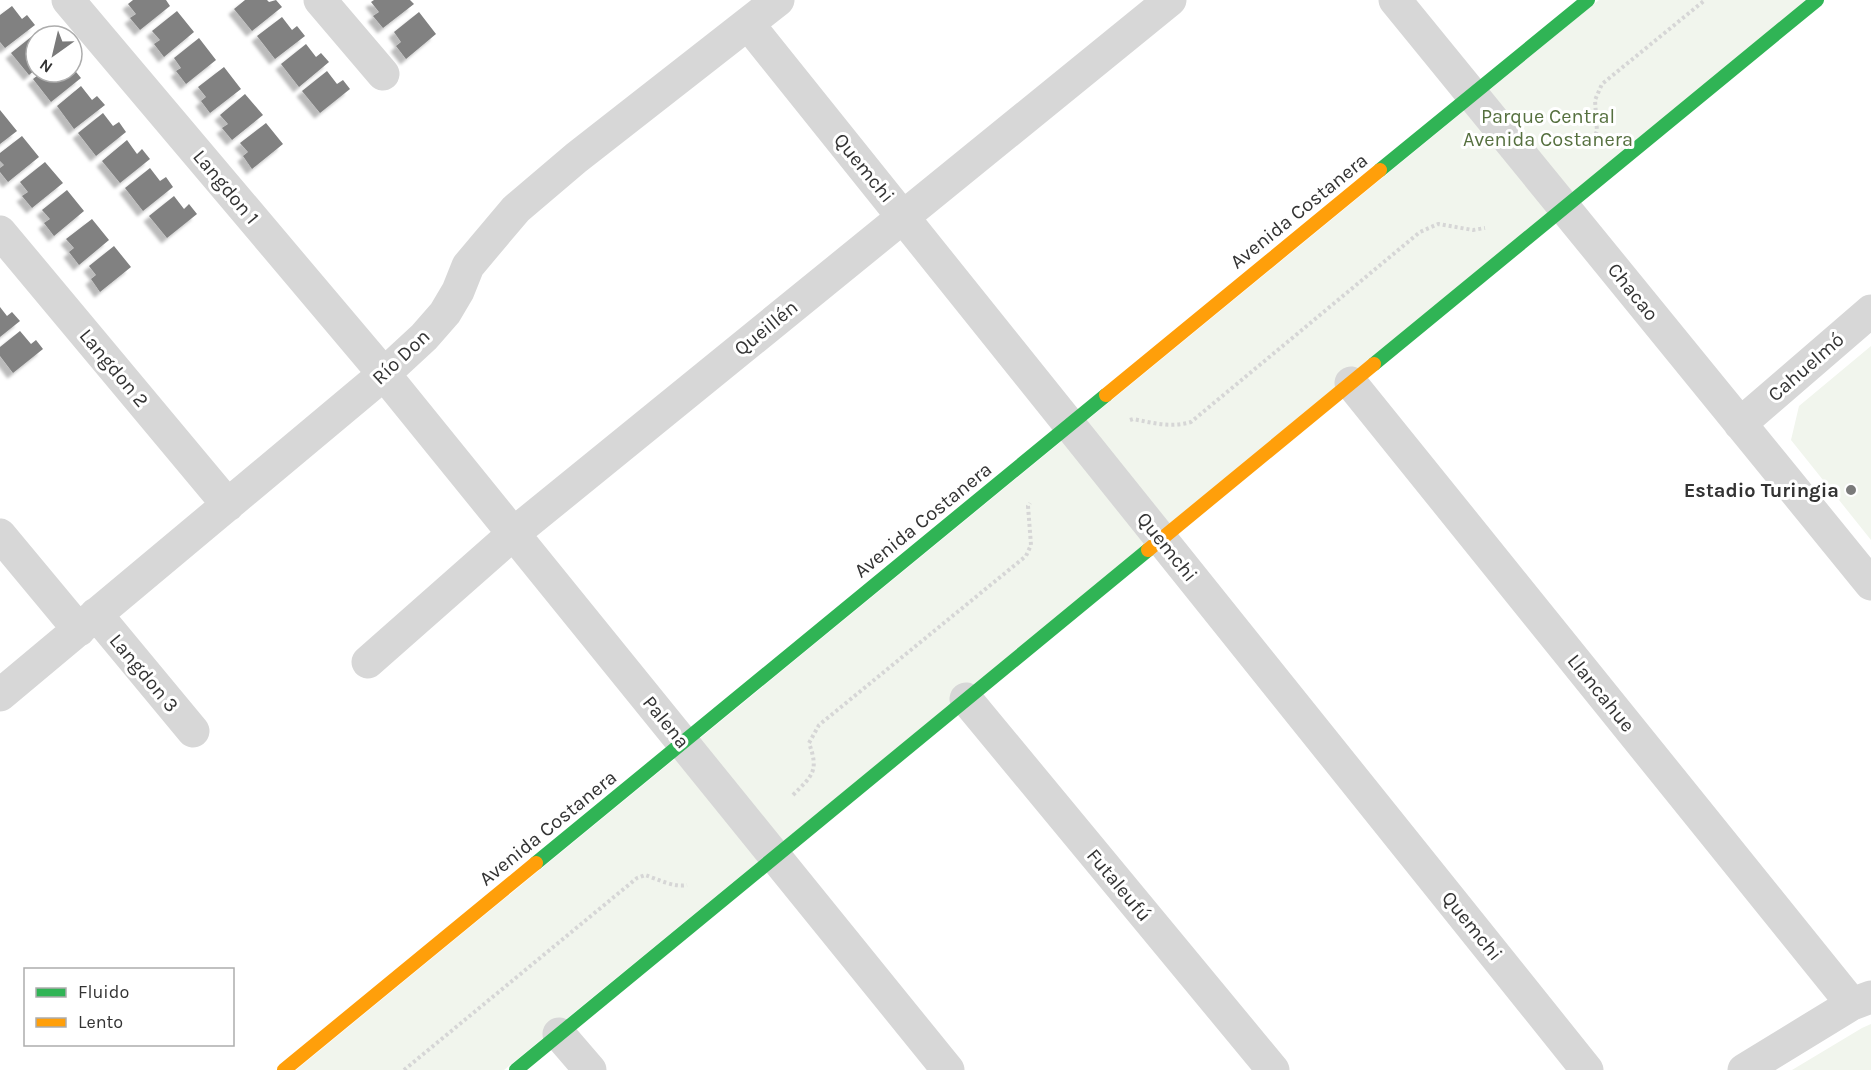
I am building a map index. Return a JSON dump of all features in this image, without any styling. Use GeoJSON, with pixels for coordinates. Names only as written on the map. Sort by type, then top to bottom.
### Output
{"type":"FeatureCollection","features":[{"type":"Feature","properties":{"kind":"main road","name":"Avenida Costanera"},"geometry":{"type":"LineString","coordinates":[[284,1070],[1588,0]]}},
{"type":"Feature","properties":{"kind":"main road"},"geometry":{"type":"LineString","coordinates":[[516,1070],[559,1034],[766,845],[966,699],[1817,0]]}},
{"type":"Feature","properties":{"kind":"street","name":"Langdon 1"},"geometry":{"type":"LineString","coordinates":[[68,0],[384,374]]}},
{"type":"Feature","properties":{"kind":"street"},"geometry":{"type":"LineString","coordinates":[[320,0],[383,74]]}},
{"type":"Feature","properties":{"kind":"street","name":"Río Don"},"geometry":{"type":"LineString","coordinates":[[0,695],[384,374],[424,337],[445,313],[458,291],[468,266],[516,210],[576,158],[778,0]]}},
{"type":"Feature","properties":{"kind":"street","name":"Queillén"},"geometry":{"type":"LineString","coordinates":[[368,662],[513,534],[1170,0]]}},
{"type":"Feature","properties":{"kind":"street","name":"Chacao"},"geometry":{"type":"LineString","coordinates":[[1395,0],[1871,584]]}},
{"type":"Feature","properties":{"kind":"street","name":"Quemchi"},"geometry":{"type":"LineString","coordinates":[[748,24],[1587,1070]]}},
{"type":"Feature","properties":{"kind":"street","name":"Langdon 2"},"geometry":{"type":"LineString","coordinates":[[0,232],[228,505]]}},
{"type":"Feature","properties":{"kind":"street","name":"Cahuelmó"},"geometry":{"type":"LineString","coordinates":[[1740,424],[1871,311]]}},
{"type":"Feature","properties":{"kind":"street","name":"Palena"},"geometry":{"type":"LineString","coordinates":[[384,374],[948,1070]]}},
{"type":"Feature","properties":{"kind":"street","name":"Llancahue"},"geometry":{"type":"LineString","coordinates":[[1351,383],[1861,1000]]}},
{"type":"Feature","properties":{"kind":"street","name":"Langdon 3"},"geometry":{"type":"LineString","coordinates":[[0,535],[193,731]]}},
{"type":"Feature","properties":{"kind":"street","name":"Futaleufú"},"geometry":{"type":"LineString","coordinates":[[966,699],[1272,1070]]}},
{"type":"Feature","properties":{"kind":"street"},"geometry":{"type":"LineString","coordinates":[[1744,1070],[1861,1000]]}},
{"type":"Feature","properties":{"kind":"street"},"geometry":{"type":"LineString","coordinates":[[559,1034],[590,1070]]}},
{"type":"Feature","properties":{"kind":"path"},"geometry":{"type":"LineString","coordinates":[[1593,141],[1597,131],[1595,99],[1602,84],[1705,0]]}},
{"type":"Feature","properties":{"kind":"path"},"geometry":{"type":"LineString","coordinates":[[1090,450],[1122,422],[1134,419],[1180,426],[1191,422],[1420,232],[1438,225],[1473,230],[1484,229],[1492,224]]}},
{"type":"Feature","properties":{"kind":"path"},"geometry":{"type":"LineString","coordinates":[[766,845],[811,778],[815,759],[809,743],[819,725],[1026,556],[1030,545],[1028,506],[1035,496]]}},
{"type":"Feature","properties":{"kind":"path"},"geometry":{"type":"LineString","coordinates":[[404,1070],[637,878],[645,875],[684,886],[693,882]]}},
{"type":"Feature","properties":{"kind":"green space","name":"Parque Central Avenida Costanera"},"geometry":{"type":"Polygon","coordinates":[[[1599,0],[1809,0],[504,1070],[296,1070],[1599,0]]]}},
{"type":"Feature","properties":{"kind":"green space","name":"Estadio Turingia"},"geometry":{"type":"Polygon","coordinates":[[[1871,346],[1871,540],[1791,440],[1799,406],[1871,346]]]}},
{"type":"Feature","properties":{"kind":"green space"},"geometry":{"type":"Polygon","coordinates":[[[1871,1024],[1871,1070],[1792,1070],[1862,1028],[1871,1024]]]}},
{"type":"Feature","properties":{"kind":"building"},"geometry":{"type":"Polygon","coordinates":[[[133,0],[166,0],[170,6],[140,30],[130,18],[136,14],[128,4],[133,0]]]}},
{"type":"Feature","properties":{"kind":"building"},"geometry":{"type":"Polygon","coordinates":[[[245,0],[267,0],[269,2],[276,0],[282,7],[252,31],[234,9],[245,0]]]}},
{"type":"Feature","properties":{"kind":"building"},"geometry":{"type":"Polygon","coordinates":[[[374,0],[410,0],[414,4],[383,28],[373,16],[379,12],[371,2],[374,0]]]}},
{"type":"Feature","properties":{"kind":"building"},"geometry":{"type":"Polygon","coordinates":[[[12,6],[22,19],[27,15],[34,24],[24,24],[24,33],[5,48],[0,42],[0,15],[12,6]]]}},
{"type":"Feature","properties":{"kind":"building"},"geometry":{"type":"Polygon","coordinates":[[[177,11],[194,32],[164,57],[154,44],[160,40],[152,31],[177,11]]]}},
{"type":"Feature","properties":{"kind":"building"},"geometry":{"type":"Polygon","coordinates":[[[419,12],[436,34],[406,59],[396,46],[401,42],[394,32],[419,12]]]}},
{"type":"Feature","properties":{"kind":"building"},"geometry":{"type":"Polygon","coordinates":[[[282,17],[292,30],[297,26],[305,36],[275,59],[257,36],[282,17]]]}},
{"type":"Feature","properties":{"kind":"building"},"geometry":{"type":"Polygon","coordinates":[[[199,38],[216,60],[186,84],[176,71],[181,68],[174,58],[199,38]]]}},
{"type":"Feature","properties":{"kind":"building"},"geometry":{"type":"Polygon","coordinates":[[[24,43],[24,69],[11,53],[24,43]]]}},
{"type":"Feature","properties":{"kind":"building"},"geometry":{"type":"Polygon","coordinates":[[[306,44],[316,57],[321,53],[329,62],[299,87],[281,64],[306,44]]]}},
{"type":"Feature","properties":{"kind":"building"},"geometry":{"type":"Polygon","coordinates":[[[224,67],[241,89],[210,113],[201,101],[206,97],[198,87],[224,67]]]}},
{"type":"Feature","properties":{"kind":"building"},"geometry":{"type":"Polygon","coordinates":[[[327,71],[337,84],[343,80],[350,89],[320,113],[302,91],[327,71]]]}},
{"type":"Feature","properties":{"kind":"building"},"geometry":{"type":"Polygon","coordinates":[[[37,84],[74,84],[51,102],[37,84]]]}},
{"type":"Feature","properties":{"kind":"building"},"geometry":{"type":"Polygon","coordinates":[[[81,86],[92,100],[97,96],[105,105],[74,129],[57,106],[81,86]]]}},
{"type":"Feature","properties":{"kind":"building"},"geometry":{"type":"Polygon","coordinates":[[[245,94],[263,115],[232,140],[222,128],[228,124],[220,115],[245,94]]]}},
{"type":"Feature","properties":{"kind":"building"},"geometry":{"type":"Polygon","coordinates":[[[0,110],[17,131],[0,144],[0,110]]]}},
{"type":"Feature","properties":{"kind":"building"},"geometry":{"type":"Polygon","coordinates":[[[103,113],[113,126],[119,122],[126,132],[96,156],[78,133],[103,113]]]}},
{"type":"Feature","properties":{"kind":"building"},"geometry":{"type":"Polygon","coordinates":[[[266,123],[283,144],[252,169],[243,156],[248,152],[240,143],[266,123]]]}},
{"type":"Feature","properties":{"kind":"building"},"geometry":{"type":"Polygon","coordinates":[[[22,136],[39,157],[8,182],[0,172],[0,168],[4,165],[0,161],[0,153],[22,136]]]}},
{"type":"Feature","properties":{"kind":"building"},"geometry":{"type":"Polygon","coordinates":[[[127,140],[137,154],[142,149],[150,159],[120,183],[102,161],[127,140]]]}},
{"type":"Feature","properties":{"kind":"building"},"geometry":{"type":"Polygon","coordinates":[[[45,162],[63,183],[32,208],[22,196],[28,192],[20,182],[45,162]]]}},
{"type":"Feature","properties":{"kind":"building"},"geometry":{"type":"Polygon","coordinates":[[[150,168],[160,181],[166,177],[173,187],[143,211],[125,188],[150,168]]]}},
{"type":"Feature","properties":{"kind":"building"},"geometry":{"type":"Polygon","coordinates":[[[67,190],[84,211],[54,236],[44,223],[50,219],[42,210],[67,190]]]}},
{"type":"Feature","properties":{"kind":"building"},"geometry":{"type":"Polygon","coordinates":[[[174,196],[184,209],[189,204],[197,214],[167,238],[149,216],[174,196]]]}},
{"type":"Feature","properties":{"kind":"building"},"geometry":{"type":"Polygon","coordinates":[[[92,219],[109,240],[79,265],[69,252],[74,248],[66,239],[92,219]]]}},
{"type":"Feature","properties":{"kind":"building"},"geometry":{"type":"Polygon","coordinates":[[[114,246],[131,267],[100,292],[91,279],[96,275],[89,266],[114,246]]]}},
{"type":"Feature","properties":{"kind":"building"},"geometry":{"type":"Polygon","coordinates":[[[0,307],[7,316],[12,312],[20,321],[0,337],[0,307]]]}},
{"type":"Feature","properties":{"kind":"building"},"geometry":{"type":"Polygon","coordinates":[[[20,331],[31,344],[36,340],[43,349],[13,373],[0,356],[0,347],[20,331]]]}},
{"type":"Feature","properties":{"kind":"traffic: fast"},"geometry":{"type":"LineString","coordinates":[[1380,170],[1588,0]]}},
{"type":"Feature","properties":{"kind":"traffic: fast"},"geometry":{"type":"LineString","coordinates":[[1374,364],[1817,0]]}},
{"type":"Feature","properties":{"kind":"traffic: fast"},"geometry":{"type":"LineString","coordinates":[[536,863],[1106,395]]}},
{"type":"Feature","properties":{"kind":"traffic: fast"},"geometry":{"type":"LineString","coordinates":[[516,1070],[1148,550]]}},
{"type":"Feature","properties":{"kind":"traffic: slow"},"geometry":{"type":"LineString","coordinates":[[1106,395],[1380,170]]}},
{"type":"Feature","properties":{"kind":"traffic: slow"},"geometry":{"type":"LineString","coordinates":[[1148,550],[1374,364]]}},
{"type":"Feature","properties":{"kind":"traffic: slow"},"geometry":{"type":"LineString","coordinates":[[284,1070],[536,863]]}},
{"type":"Feature","properties":{"kind":"place","name":"Estadio Turingia"},"geometry":{"type":"Point","coordinates":[1851,490]}}]}
